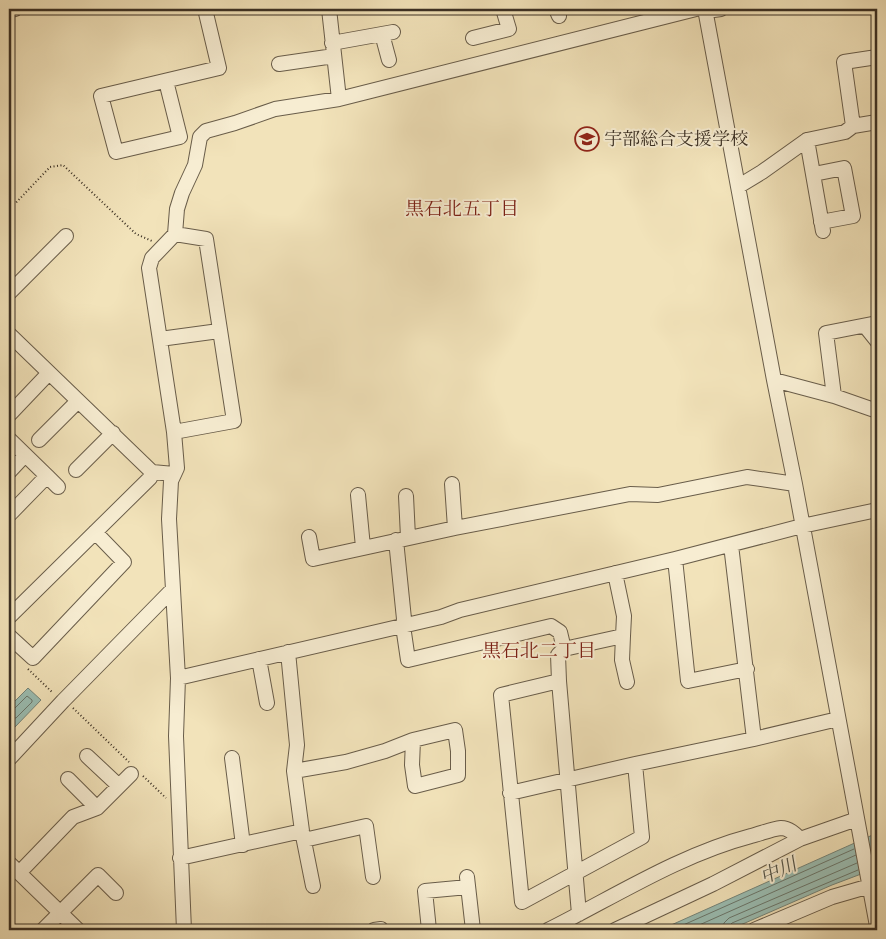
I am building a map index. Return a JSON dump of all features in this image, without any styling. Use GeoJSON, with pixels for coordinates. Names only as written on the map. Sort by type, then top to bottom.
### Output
{"type":"FeatureCollection","features":[{"type":"Feature","properties":{"kind":"street"},"geometry":{"type":"LineString","coordinates":[[9,10],[15,9]]}},
{"type":"Feature","properties":{"kind":"street"},"geometry":{"type":"LineString","coordinates":[[166,80],[180,137],[116,152],[101,96],[166,80],[219,68],[206,9]]}},
{"type":"Feature","properties":{"kind":"street"},"geometry":{"type":"LineString","coordinates":[[329,9],[339,99]]}},
{"type":"Feature","properties":{"kind":"street"},"geometry":{"type":"LineString","coordinates":[[473,38],[509,28],[503,9]]}},
{"type":"Feature","properties":{"kind":"street"},"geometry":{"type":"LineString","coordinates":[[702,9],[739,186],[774,380],[796,484],[802,526],[877,926]]}},
{"type":"Feature","properties":{"kind":"street"},"geometry":{"type":"LineString","coordinates":[[184,930],[176,736],[178,678],[169,519],[170,481],[177,468],[174,432],[149,268],[152,258],[175,234],[177,209],[195,165],[200,137],[206,131],[235,123],[275,108],[339,99],[702,9],[721,9]]}},
{"type":"Feature","properties":{"kind":"street"},"geometry":{"type":"LineString","coordinates":[[279,64],[387,33],[389,60]]}},
{"type":"Feature","properties":{"kind":"street"},"geometry":{"type":"LineString","coordinates":[[853,126],[844,62],[877,57]]}},
{"type":"Feature","properties":{"kind":"street"},"geometry":{"type":"LineString","coordinates":[[739,186],[807,140],[845,132],[853,126],[877,122]]}},
{"type":"Feature","properties":{"kind":"street"},"geometry":{"type":"LineString","coordinates":[[807,140],[822,226],[853,216],[844,168],[814,174]]}},
{"type":"Feature","properties":{"kind":"street"},"geometry":{"type":"LineString","coordinates":[[174,432],[234,422],[206,239],[175,234]]}},
{"type":"Feature","properties":{"kind":"street"},"geometry":{"type":"LineString","coordinates":[[9,293],[66,236]]}},
{"type":"Feature","properties":{"kind":"street"},"geometry":{"type":"LineString","coordinates":[[834,396],[826,333],[871,324],[877,341]]}},
{"type":"Feature","properties":{"kind":"street"},"geometry":{"type":"LineString","coordinates":[[160,339],[219,331]]}},
{"type":"Feature","properties":{"kind":"street"},"geometry":{"type":"LineString","coordinates":[[9,334],[48,374],[113,433],[152,472],[174,474]]}},
{"type":"Feature","properties":{"kind":"street"},"geometry":{"type":"LineString","coordinates":[[9,415],[48,374]]}},
{"type":"Feature","properties":{"kind":"street"},"geometry":{"type":"LineString","coordinates":[[774,380],[834,396],[877,411]]}},
{"type":"Feature","properties":{"kind":"street"},"geometry":{"type":"LineString","coordinates":[[39,440],[78,401]]}},
{"type":"Feature","properties":{"kind":"street"},"geometry":{"type":"LineString","coordinates":[[76,470],[113,433]]}},
{"type":"Feature","properties":{"kind":"street"},"geometry":{"type":"LineString","coordinates":[[9,439],[58,487]]}},
{"type":"Feature","properties":{"kind":"street"},"geometry":{"type":"LineString","coordinates":[[9,472],[25,456]]}},
{"type":"Feature","properties":{"kind":"street"},"geometry":{"type":"LineString","coordinates":[[9,617],[150,478],[152,472]]}},
{"type":"Feature","properties":{"kind":"street"},"geometry":{"type":"LineString","coordinates":[[9,514],[47,476]]}},
{"type":"Feature","properties":{"kind":"street"},"geometry":{"type":"LineString","coordinates":[[309,537],[313,559],[455,528],[630,494],[658,495],[747,477],[796,484]]}},
{"type":"Feature","properties":{"kind":"street"},"geometry":{"type":"LineString","coordinates":[[452,484],[455,528]]}},
{"type":"Feature","properties":{"kind":"street"},"geometry":{"type":"LineString","coordinates":[[358,495],[363,547]]}},
{"type":"Feature","properties":{"kind":"street"},"geometry":{"type":"LineString","coordinates":[[406,496],[402,539],[403,626],[408,660],[551,626],[560,632],[564,649]]}},
{"type":"Feature","properties":{"kind":"street"},"geometry":{"type":"LineString","coordinates":[[178,678],[441,617],[460,610],[675,559],[802,526],[877,510]]}},
{"type":"Feature","properties":{"kind":"street"},"geometry":{"type":"LineString","coordinates":[[9,636],[33,658],[124,562],[96,532]]}},
{"type":"Feature","properties":{"kind":"street"},"geometry":{"type":"LineString","coordinates":[[731,545],[754,739]]}},
{"type":"Feature","properties":{"kind":"street"},"geometry":{"type":"LineString","coordinates":[[675,559],[688,681],[747,669]]}},
{"type":"Feature","properties":{"kind":"street"},"geometry":{"type":"LineString","coordinates":[[615,573],[624,616],[622,660],[627,682]]}},
{"type":"Feature","properties":{"kind":"street"},"geometry":{"type":"LineString","coordinates":[[9,759],[172,590]]}},
{"type":"Feature","properties":{"kind":"street"},"geometry":{"type":"LineString","coordinates":[[579,914],[558,655],[564,649],[623,636]]}},
{"type":"Feature","properties":{"kind":"street"},"geometry":{"type":"LineString","coordinates":[[288,652],[298,745],[294,772],[303,836],[313,886]]}},
{"type":"Feature","properties":{"kind":"street"},"geometry":{"type":"LineString","coordinates":[[259,658],[267,703]]}},
{"type":"Feature","properties":{"kind":"street"},"geometry":{"type":"LineString","coordinates":[[560,681],[501,695],[522,902],[642,837],[635,764]]}},
{"type":"Feature","properties":{"kind":"street"},"geometry":{"type":"LineString","coordinates":[[510,793],[838,719]]}},
{"type":"Feature","properties":{"kind":"street"},"geometry":{"type":"LineString","coordinates":[[294,772],[346,762],[385,751],[413,740],[455,730],[458,752],[458,775],[415,786],[412,765],[413,740]]}},
{"type":"Feature","properties":{"kind":"street"},"geometry":{"type":"LineString","coordinates":[[87,756],[119,786]]}},
{"type":"Feature","properties":{"kind":"street"},"geometry":{"type":"LineString","coordinates":[[232,758],[243,844]]}},
{"type":"Feature","properties":{"kind":"street"},"geometry":{"type":"LineString","coordinates":[[78,930],[13,869],[73,817],[97,808],[135,771]]}},
{"type":"Feature","properties":{"kind":"street"},"geometry":{"type":"LineString","coordinates":[[68,779],[97,808]]}},
{"type":"Feature","properties":{"kind":"street"},"geometry":{"type":"LineString","coordinates":[[614,930],[713,884],[800,840],[858,825]]}},
{"type":"Feature","properties":{"kind":"street"},"geometry":{"type":"LineString","coordinates":[[180,858],[243,844],[366,826],[373,877]]}},
{"type":"Feature","properties":{"kind":"street"},"geometry":{"type":"LineString","coordinates":[[548,930],[656,874],[737,840],[781,828],[794,833],[800,840]]}},
{"type":"Feature","properties":{"kind":"street"},"geometry":{"type":"LineString","coordinates":[[42,930],[98,875],[116,893]]}},
{"type":"Feature","properties":{"kind":"street"},"geometry":{"type":"LineString","coordinates":[[429,930],[425,891],[468,882],[473,930]]}},
{"type":"Feature","properties":{"kind":"street"},"geometry":{"type":"LineString","coordinates":[[754,930],[869,882]]}},
{"type":"Feature","properties":{"kind":"path"},"geometry":{"type":"LineString","coordinates":[[9,210],[50,167],[63,165],[136,234],[164,246]]}},
{"type":"Feature","properties":{"kind":"path"},"geometry":{"type":"LineString","coordinates":[[22,664],[66,702],[135,771],[179,810]]}},
{"type":"Feature","properties":{"kind":"water"},"geometry":{"type":"Polygon","coordinates":[[[28,688],[41,700],[15,727],[9,721],[9,707],[28,688]]]}},
{"type":"Feature","properties":{"kind":"water"},"geometry":{"type":"Polygon","coordinates":[[[877,833],[877,868],[832,885],[729,930],[660,930],[877,833]]]}},
{"type":"Feature","properties":{"kind":"place","name":"宇部総合支援学校"},"geometry":{"type":"Point","coordinates":[587,139]}},
{"type":"Feature","properties":{"kind":"district","name":"黒石北五丁目"},"geometry":{"type":"Point","coordinates":[462,208]}},
{"type":"Feature","properties":{"kind":"district","name":"黒石北二丁目"},"geometry":{"type":"Point","coordinates":[539,650]}},
{"type":"Feature","properties":{"kind":"water label","name":"中川"},"geometry":{"type":"Point","coordinates":[778,870]}}]}
